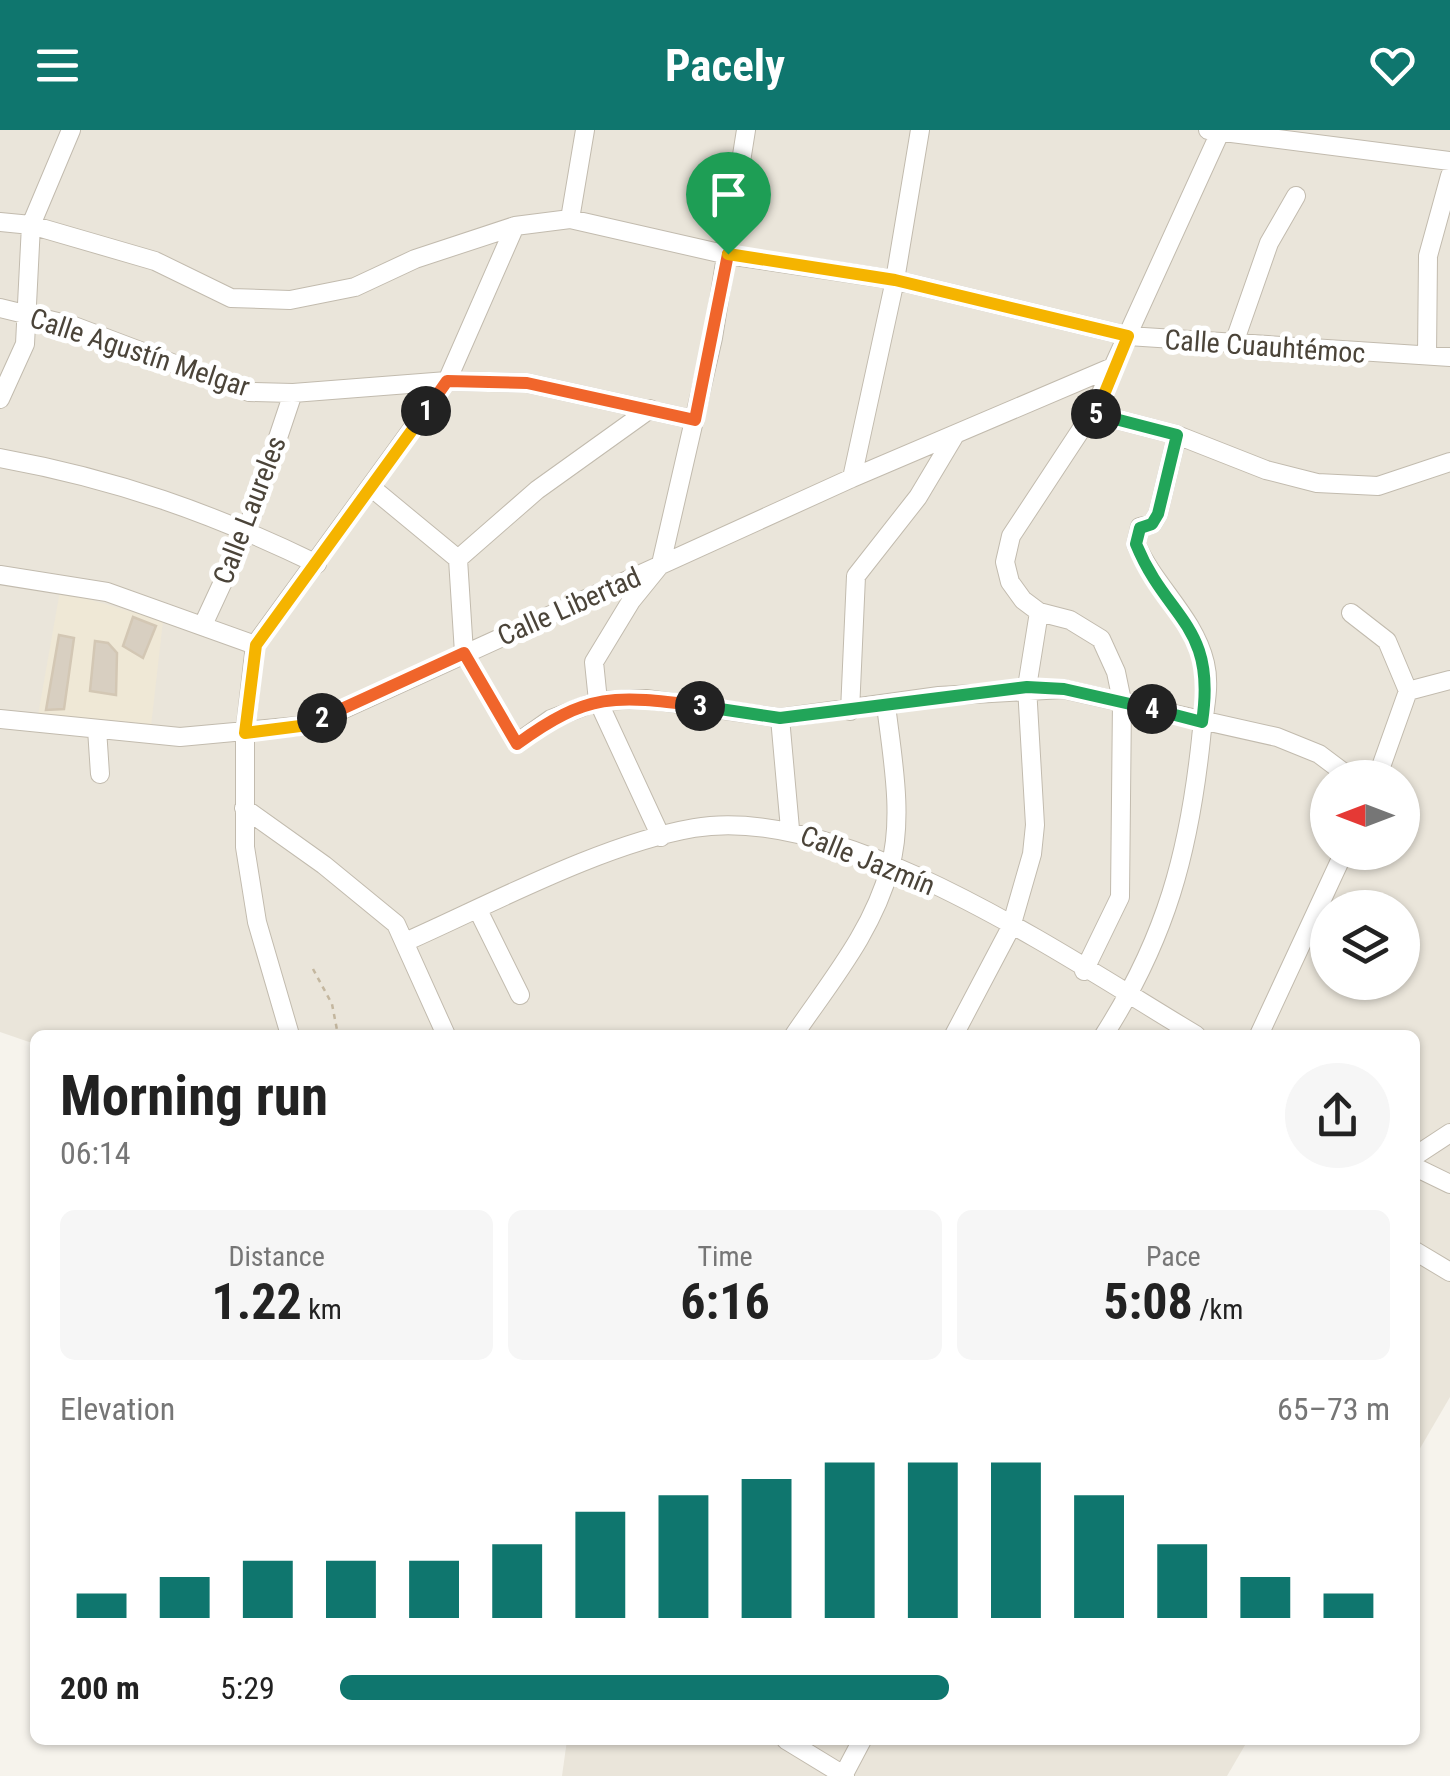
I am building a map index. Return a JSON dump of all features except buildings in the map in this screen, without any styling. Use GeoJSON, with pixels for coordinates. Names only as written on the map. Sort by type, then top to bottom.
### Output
{"type":"FeatureCollection","features":[{"type":"Feature","properties":{"kind":"street"},"geometry":{"type":"LineString","coordinates":[[0,399],[25,344],[30,313],[31,225],[71,130]]}},
{"type":"Feature","properties":{"kind":"street"},"geometry":{"type":"LineString","coordinates":[[570,219],[585,130]]}},
{"type":"Feature","properties":{"kind":"street"},"geometry":{"type":"LineString","coordinates":[[662,836],[598,701],[593,676],[600,648],[661,564],[728,254],[746,130]]}},
{"type":"Feature","properties":{"kind":"street"},"geometry":{"type":"LineString","coordinates":[[852,478],[895,280],[920,130]]}},
{"type":"Feature","properties":{"kind":"street"},"geometry":{"type":"LineString","coordinates":[[1084,971],[1120,897],[1122,701],[1110,654],[1100,638],[1070,620],[1040,612],[1023,600],[1010,582],[1005,562],[1010,536],[1092,414],[1216,131],[1450,161]]}},
{"type":"Feature","properties":{"kind":"street"},"geometry":{"type":"LineString","coordinates":[[1428,355],[1428,256],[1450,176]]}},
{"type":"Feature","properties":{"kind":"street"},"geometry":{"type":"LineString","coordinates":[[1234,343],[1269,244],[1296,196]]}},
{"type":"Feature","properties":{"kind":"street","name":"Calle Cuauhtémoc"},"geometry":{"type":"LineString","coordinates":[[0,222],[31,225],[155,261],[231,298],[290,300],[356,287],[414,260],[514,226],[570,219],[728,254],[895,280],[1128,336],[1450,358]]}},
{"type":"Feature","properties":{"kind":"street"},"geometry":{"type":"LineString","coordinates":[[293,1030],[250,888],[244,803],[245,733],[256,645],[447,381],[514,226]]}},
{"type":"Feature","properties":{"kind":"street","name":"Calle Agustín Melgar"},"geometry":{"type":"LineString","coordinates":[[0,308],[30,313],[249,392],[293,394],[447,381],[527,383],[695,420]]}},
{"type":"Feature","properties":{"kind":"street","name":"Calle Libertad"},"geometry":{"type":"LineString","coordinates":[[0,718],[180,737],[308,725],[852,478],[1114,366]]}},
{"type":"Feature","properties":{"kind":"street","name":"Calle Laureles"},"geometry":{"type":"LineString","coordinates":[[203,625],[247,530],[293,394]]}},
{"type":"Feature","properties":{"kind":"street"},"geometry":{"type":"LineString","coordinates":[[458,559],[537,490],[650,409]]}},
{"type":"Feature","properties":{"kind":"street"},"geometry":{"type":"LineString","coordinates":[[1092,414],[1177,435],[1266,470],[1317,483],[1378,486],[1450,462]]}},
{"type":"Feature","properties":{"kind":"street"},"geometry":{"type":"LineString","coordinates":[[850,711],[856,576],[918,497],[955,435]]}},
{"type":"Feature","properties":{"kind":"street"},"geometry":{"type":"LineString","coordinates":[[1107,1030],[1129,995],[1167,916],[1183,864],[1208,686],[1196,638],[1136,544],[1140,528],[1152,524],[1158,514],[1177,435]]}},
{"type":"Feature","properties":{"kind":"street"},"geometry":{"type":"LineString","coordinates":[[0,458],[135,488],[247,530],[317,564]]}},
{"type":"Feature","properties":{"kind":"street"},"geometry":{"type":"LineString","coordinates":[[372,488],[458,559],[464,653]]}},
{"type":"Feature","properties":{"kind":"street"},"geometry":{"type":"LineString","coordinates":[[0,574],[107,592],[256,645]]}},
{"type":"Feature","properties":{"kind":"street"},"geometry":{"type":"LineString","coordinates":[[957,1030],[1011,927],[1025,884],[1035,825],[1027,687],[1040,612]]}},
{"type":"Feature","properties":{"kind":"street"},"geometry":{"type":"LineString","coordinates":[[1351,613],[1387,641],[1408,692],[1383,760]]}},
{"type":"Feature","properties":{"kind":"street"},"geometry":{"type":"LineString","coordinates":[[1408,692],[1450,680]]}},
{"type":"Feature","properties":{"kind":"street"},"geometry":{"type":"LineString","coordinates":[[517,744],[552,718],[598,701],[646,699],[780,718],[1027,687],[1064,689],[1277,737],[1327,760]]}},
{"type":"Feature","properties":{"kind":"street"},"geometry":{"type":"LineString","coordinates":[[798,1030],[836,978],[872,915],[891,866],[894,770],[886,705]]}},
{"type":"Feature","properties":{"kind":"street"},"geometry":{"type":"LineString","coordinates":[[780,718],[790,829]]}},
{"type":"Feature","properties":{"kind":"street"},"geometry":{"type":"LineString","coordinates":[[97,729],[100,774]]}},
{"type":"Feature","properties":{"kind":"street"},"geometry":{"type":"LineString","coordinates":[[244,803],[396,924],[444,1030]]}},
{"type":"Feature","properties":{"kind":"street","name":"Calle Jazmín"},"geometry":{"type":"LineString","coordinates":[[405,942],[538,881],[662,836],[727,824],[790,829],[891,866],[998,916],[1188,1030]]}},
{"type":"Feature","properties":{"kind":"street"},"geometry":{"type":"LineString","coordinates":[[1261,1030],[1336,870]]}},
{"type":"Feature","properties":{"kind":"street"},"geometry":{"type":"LineString","coordinates":[[478,910],[520,995]]}},
{"type":"Feature","properties":{"kind":"street"},"geometry":{"type":"LineString","coordinates":[[1420,1153],[1450,1133]]}},
{"type":"Feature","properties":{"kind":"street"},"geometry":{"type":"LineString","coordinates":[[1420,1170],[1450,1184]]}},
{"type":"Feature","properties":{"kind":"street"},"geometry":{"type":"LineString","coordinates":[[1420,1254],[1450,1272]]}},
{"type":"Feature","properties":{"kind":"street"},"geometry":{"type":"LineString","coordinates":[[794,1745],[844,1776],[860,1745]]}},
{"type":"Feature","properties":{"kind":"path"},"geometry":{"type":"LineString","coordinates":[[464,653],[517,744]]}},
{"type":"Feature","properties":{"kind":"path"},"geometry":{"type":"LineString","coordinates":[[313,969],[332,1004],[337,1030]]}},
{"type":"Feature","properties":{"kind":"shaded area"},"geometry":{"type":"Polygon","coordinates":[[[0,130],[1450,130],[1450,1397],[1420,1448],[1420,1030],[30,1030],[30,1042],[0,1032],[0,130]]]}},
{"type":"Feature","properties":{"kind":"shaded area"},"geometry":{"type":"Polygon","coordinates":[[[60,591],[163,621],[150,735],[38,715],[60,591]]]}},
{"type":"Feature","properties":{"kind":"shaded area"},"geometry":{"type":"Polygon","coordinates":[[[566,1745],[1245,1745],[1227,1776],[562,1776],[566,1745]]]}},
{"type":"Feature","properties":{"kind":"route"},"geometry":{"type":"LineString","coordinates":[[728,254],[895,280],[1128,336],[1092,414],[1177,435],[1158,514],[1152,524],[1140,528],[1136,544],[1142,559],[1196,638],[1206,664],[1208,686],[1202,722],[1064,689],[1027,687],[780,718],[646,699],[585,702],[552,718],[517,744],[464,653],[308,725],[245,733],[256,645],[447,381],[527,383],[695,420],[728,254]]}}]}
